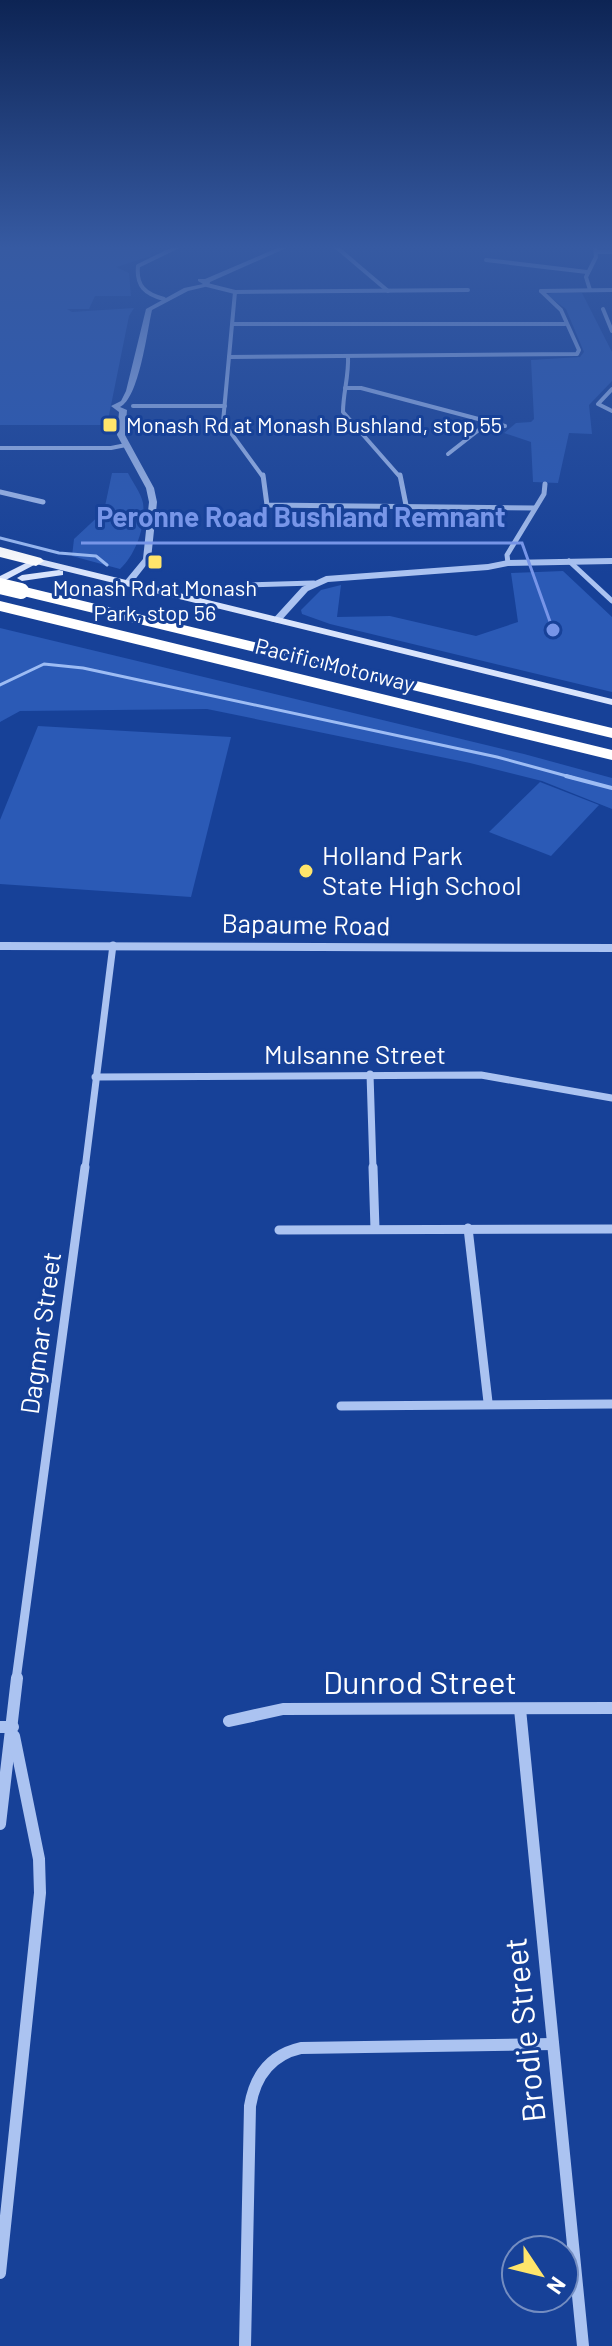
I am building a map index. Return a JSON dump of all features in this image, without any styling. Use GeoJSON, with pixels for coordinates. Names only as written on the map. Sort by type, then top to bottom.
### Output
{"type":"FeatureCollection","features":[{"type":"Feature","properties":{"kind":"highway"},"geometry":{"type":"LineString","coordinates":[[0,552],[36,561]]}},
{"type":"Feature","properties":{"kind":"highway","name":"Pacific Motorway"},"geometry":{"type":"LineString","coordinates":[[0,588],[21,585],[612,733]]}},
{"type":"Feature","properties":{"kind":"highway","name":"Pacific Motorway"},"geometry":{"type":"LineString","coordinates":[[0,606],[612,755]]}},
{"type":"Feature","properties":{"kind":"main road"},"geometry":{"type":"LineString","coordinates":[[21,585],[36,561]]}},
{"type":"Feature","properties":{"kind":"main road"},"geometry":{"type":"LineString","coordinates":[[0,580],[36,561],[612,702]]}},
{"type":"Feature","properties":{"kind":"main road"},"geometry":{"type":"LineString","coordinates":[[21,585],[50,573],[105,579]]}},
{"type":"Feature","properties":{"kind":"street"},"geometry":{"type":"LineString","coordinates":[[127,584],[147,559],[153,502],[150,488],[126,445],[120,426],[138,355]]}},
{"type":"Feature","properties":{"kind":"street"},"geometry":{"type":"LineString","coordinates":[[535,508],[267,505],[263,476],[223,422],[229,357],[572,355]]}},
{"type":"Feature","properties":{"kind":"street"},"geometry":{"type":"LineString","coordinates":[[348,356],[349,378],[343,412],[400,476],[406,505]]}},
{"type":"Feature","properties":{"kind":"street"},"geometry":{"type":"LineString","coordinates":[[345,388],[361,388],[505,426]]}},
{"type":"Feature","properties":{"kind":"street"},"geometry":{"type":"LineString","coordinates":[[612,389],[598,404],[612,411]]}},
{"type":"Feature","properties":{"kind":"street"},"geometry":{"type":"LineString","coordinates":[[123,406],[225,406]]}},
{"type":"Feature","properties":{"kind":"street"},"geometry":{"type":"LineString","coordinates":[[448,454],[489,422]]}},
{"type":"Feature","properties":{"kind":"street"},"geometry":{"type":"LineString","coordinates":[[0,448],[111,448],[126,445]]}},
{"type":"Feature","properties":{"kind":"street"},"geometry":{"type":"LineString","coordinates":[[508,563],[507,555],[544,494],[545,484]]}},
{"type":"Feature","properties":{"kind":"street"},"geometry":{"type":"LineString","coordinates":[[0,492],[43,502]]}},
{"type":"Feature","properties":{"kind":"street"},"geometry":{"type":"LineString","coordinates":[[569,561],[612,601]]}},
{"type":"Feature","properties":{"kind":"street"},"geometry":{"type":"LineString","coordinates":[[223,589],[508,563],[612,561]]}},
{"type":"Feature","properties":{"kind":"street"},"geometry":{"type":"LineString","coordinates":[[276,621],[314,583]]}},
{"type":"Feature","properties":{"kind":"street","name":"Dagmar Street"},"geometry":{"type":"LineString","coordinates":[[0,1824],[6,1727],[68,1307],[113,945]]}},
{"type":"Feature","properties":{"kind":"street","name":"Bapaume Road"},"geometry":{"type":"LineString","coordinates":[[0,946],[612,948]]}},
{"type":"Feature","properties":{"kind":"street"},"geometry":{"type":"LineString","coordinates":[[370,1074],[375,1229]]}},
{"type":"Feature","properties":{"kind":"street","name":"Mulsanne Street"},"geometry":{"type":"LineString","coordinates":[[95,1077],[488,1075],[612,1098]]}},
{"type":"Feature","properties":{"kind":"street"},"geometry":{"type":"LineString","coordinates":[[468,1228],[488,1402]]}},
{"type":"Feature","properties":{"kind":"street"},"geometry":{"type":"LineString","coordinates":[[279,1230],[612,1229]]}},
{"type":"Feature","properties":{"kind":"street"},"geometry":{"type":"LineString","coordinates":[[341,1406],[488,1402],[612,1404]]}},
{"type":"Feature","properties":{"kind":"street","name":"Dunrod Street"},"geometry":{"type":"LineString","coordinates":[[229,1721],[283,1709],[612,1708]]}},
{"type":"Feature","properties":{"kind":"street","name":"Brodie Street"},"geometry":{"type":"LineString","coordinates":[[520,1709],[583,2346]]}},
{"type":"Feature","properties":{"kind":"street","name":"Dagmar Street"},"geometry":{"type":"LineString","coordinates":[[0,2273],[40,1893],[39,1859],[6,1727]]}},
{"type":"Feature","properties":{"kind":"street"},"geometry":{"type":"LineString","coordinates":[[245,2346],[250,2106],[253,2087],[269,2063],[286,2052],[301,2048],[553,2044]]}},
{"type":"Feature","properties":{"kind":"shaded area"},"geometry":{"type":"Polygon","coordinates":[[[0,355],[121,355],[107,425],[0,425],[0,355]]]}},
{"type":"Feature","properties":{"kind":"shaded area"},"geometry":{"type":"Polygon","coordinates":[[[612,355],[612,381],[589,405],[592,434],[569,433],[558,483],[533,482],[531,442],[504,433],[516,423],[534,419],[531,360],[612,355]]]}},
{"type":"Feature","properties":{"kind":"shaded area"},"geometry":{"type":"Polygon","coordinates":[[[112,473],[128,473],[143,503],[139,539],[120,569],[72,556],[74,539],[104,511],[112,473]]]}},
{"type":"Feature","properties":{"kind":"shaded area"},"geometry":{"type":"Polygon","coordinates":[[[563,571],[612,617],[612,692],[330,624],[302,614],[301,610],[321,590],[341,585],[337,617],[390,616],[476,636],[518,622],[511,573],[563,571]]]}},
{"type":"Feature","properties":{"kind":"shaded area"},"geometry":{"type":"Polygon","coordinates":[[[0,628],[612,778],[612,809],[542,781],[470,763],[207,709],[20,711],[0,722],[0,628]]]}},
{"type":"Feature","properties":{"kind":"shaded area"},"geometry":{"type":"Polygon","coordinates":[[[38,726],[231,737],[191,897],[0,884],[0,820],[38,726]]]}},
{"type":"Feature","properties":{"kind":"shaded area"},"geometry":{"type":"Polygon","coordinates":[[[540,782],[599,805],[551,856],[489,832],[540,782]]]}},
{"type":"Feature","properties":{"kind":"waterway"},"geometry":{"type":"LineString","coordinates":[[0,538],[59,553],[96,556],[107,565]]}},
{"type":"Feature","properties":{"kind":"waterway"},"geometry":{"type":"LineString","coordinates":[[0,685],[44,664],[83,668],[497,757],[574,778]]}},
{"type":"Feature","properties":{"kind":"waterway"},"geometry":{"type":"LineString","coordinates":[[566,776],[612,788]]}},
{"type":"Feature","properties":{"kind":"place","name":"Monash Rd at Monash Bushland, stop 55"},"geometry":{"type":"Point","coordinates":[110,425]}},
{"type":"Feature","properties":{"kind":"place","name":"Monash Rd at Monash Park, stop 56"},"geometry":{"type":"Point","coordinates":[155,562]}},
{"type":"Feature","properties":{"kind":"place","name":"Peronne Road Bushland Remnant"},"geometry":{"type":"Point","coordinates":[553,630]}},
{"type":"Feature","properties":{"kind":"place","name":"Holland Park State High School"},"geometry":{"type":"Point","coordinates":[306,871]}}]}
